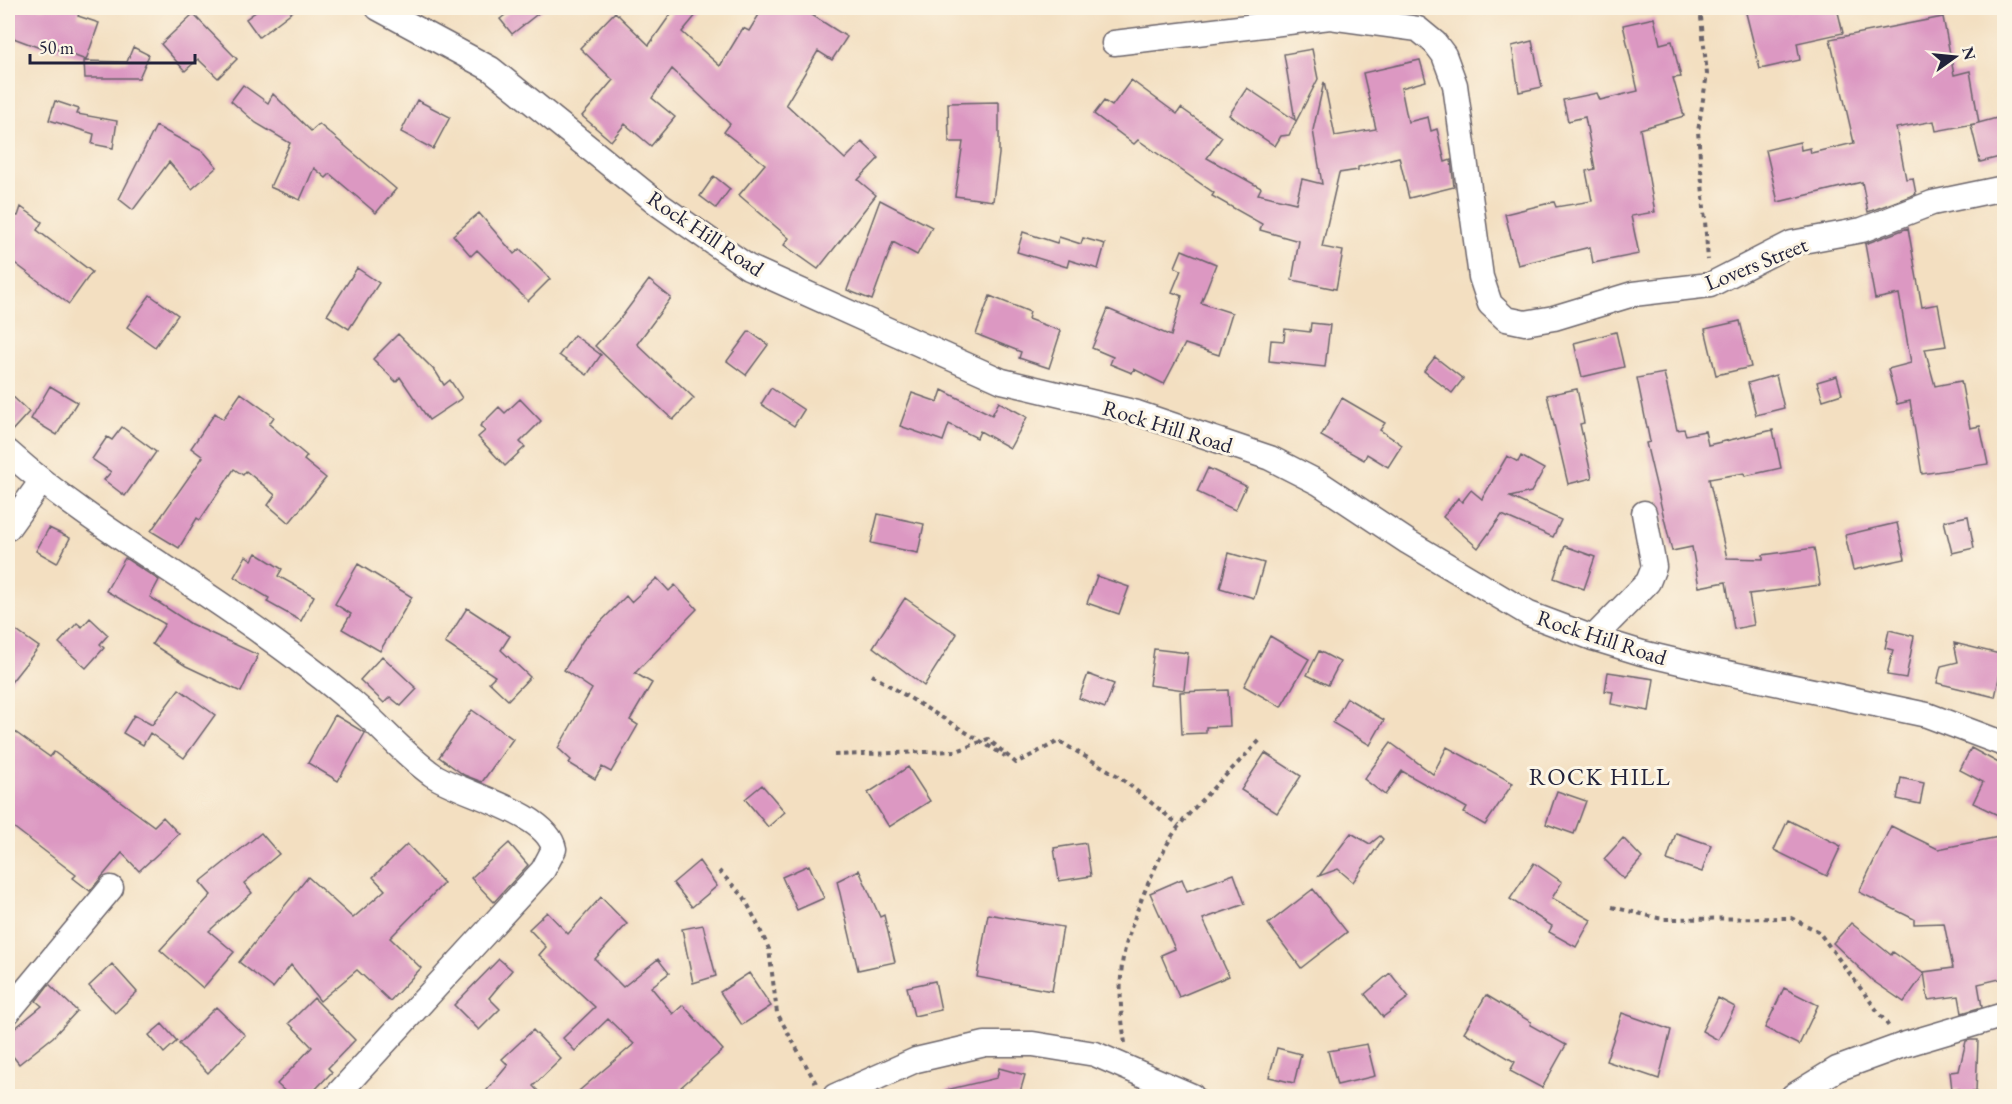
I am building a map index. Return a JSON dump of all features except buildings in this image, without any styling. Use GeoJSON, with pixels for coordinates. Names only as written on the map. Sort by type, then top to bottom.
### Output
{"type":"FeatureCollection","features":[{"type":"Feature","properties":{"kind":"street","name":"Rock Hill Road"},"geometry":{"type":"LineString","coordinates":[[378,8],[491,69],[661,206],[748,267],[1002,381],[1137,413],[1270,458],[1319,483],[1408,542],[1519,608],[1593,638],[1642,653],[1718,671],[1927,715],[2004,744]]}},
{"type":"Feature","properties":{"kind":"street","name":"Lovers Street"},"geometry":{"type":"LineString","coordinates":[[1114,43],[1330,17],[1418,29],[1435,43],[1444,55],[1455,85],[1481,277],[1490,304],[1506,319],[1525,323],[1554,318],[1633,294],[1710,285],[1792,243],[1862,230],[1932,203],[2004,188]]}},
{"type":"Feature","properties":{"kind":"street"},"geometry":{"type":"LineString","coordinates":[[8,452],[41,482],[122,541],[174,571],[267,636],[352,702],[434,776],[502,804],[535,826],[553,843],[554,849],[537,877],[346,1092]]}},
{"type":"Feature","properties":{"kind":"street"},"geometry":{"type":"LineString","coordinates":[[8,528],[41,482]]}},
{"type":"Feature","properties":{"kind":"street"},"geometry":{"type":"LineString","coordinates":[[1593,638],[1648,582],[1654,567],[1644,513]]}},
{"type":"Feature","properties":{"kind":"street"},"geometry":{"type":"LineString","coordinates":[[8,1012],[111,888]]}},
{"type":"Feature","properties":{"kind":"street"},"geometry":{"type":"LineString","coordinates":[[1793,1096],[1837,1069],[1903,1045],[2004,1015]]}},
{"type":"Feature","properties":{"kind":"street"},"geometry":{"type":"LineString","coordinates":[[826,1091],[916,1060],[985,1044],[1033,1044],[1095,1054],[1191,1096]]}},
{"type":"Feature","properties":{"kind":"path"},"geometry":{"type":"LineString","coordinates":[[1700,8],[1707,74],[1698,131],[1710,285]]}},
{"type":"Feature","properties":{"kind":"path"},"geometry":{"type":"LineString","coordinates":[[872,675],[1016,763]]}},
{"type":"Feature","properties":{"kind":"path"},"geometry":{"type":"LineString","coordinates":[[834,755],[957,751],[988,739],[1016,763]]}},
{"type":"Feature","properties":{"kind":"path"},"geometry":{"type":"LineString","coordinates":[[1128,1068],[1120,1008],[1122,963],[1134,922],[1163,848],[1179,825],[1261,739]]}},
{"type":"Feature","properties":{"kind":"path"},"geometry":{"type":"LineString","coordinates":[[1016,763],[1059,741],[1118,776],[1179,825]]}},
{"type":"Feature","properties":{"kind":"path"},"geometry":{"type":"LineString","coordinates":[[719,871],[744,897],[756,921],[769,949],[777,1013],[826,1091]]}},
{"type":"Feature","properties":{"kind":"path"},"geometry":{"type":"LineString","coordinates":[[1612,907],[1662,919],[1791,918],[1818,931],[1903,1045]]}},
{"type":"Feature","properties":{"kind":"district","name":"ROCK HILL"},"geometry":{"type":"Point","coordinates":[1600,777]}}]}
